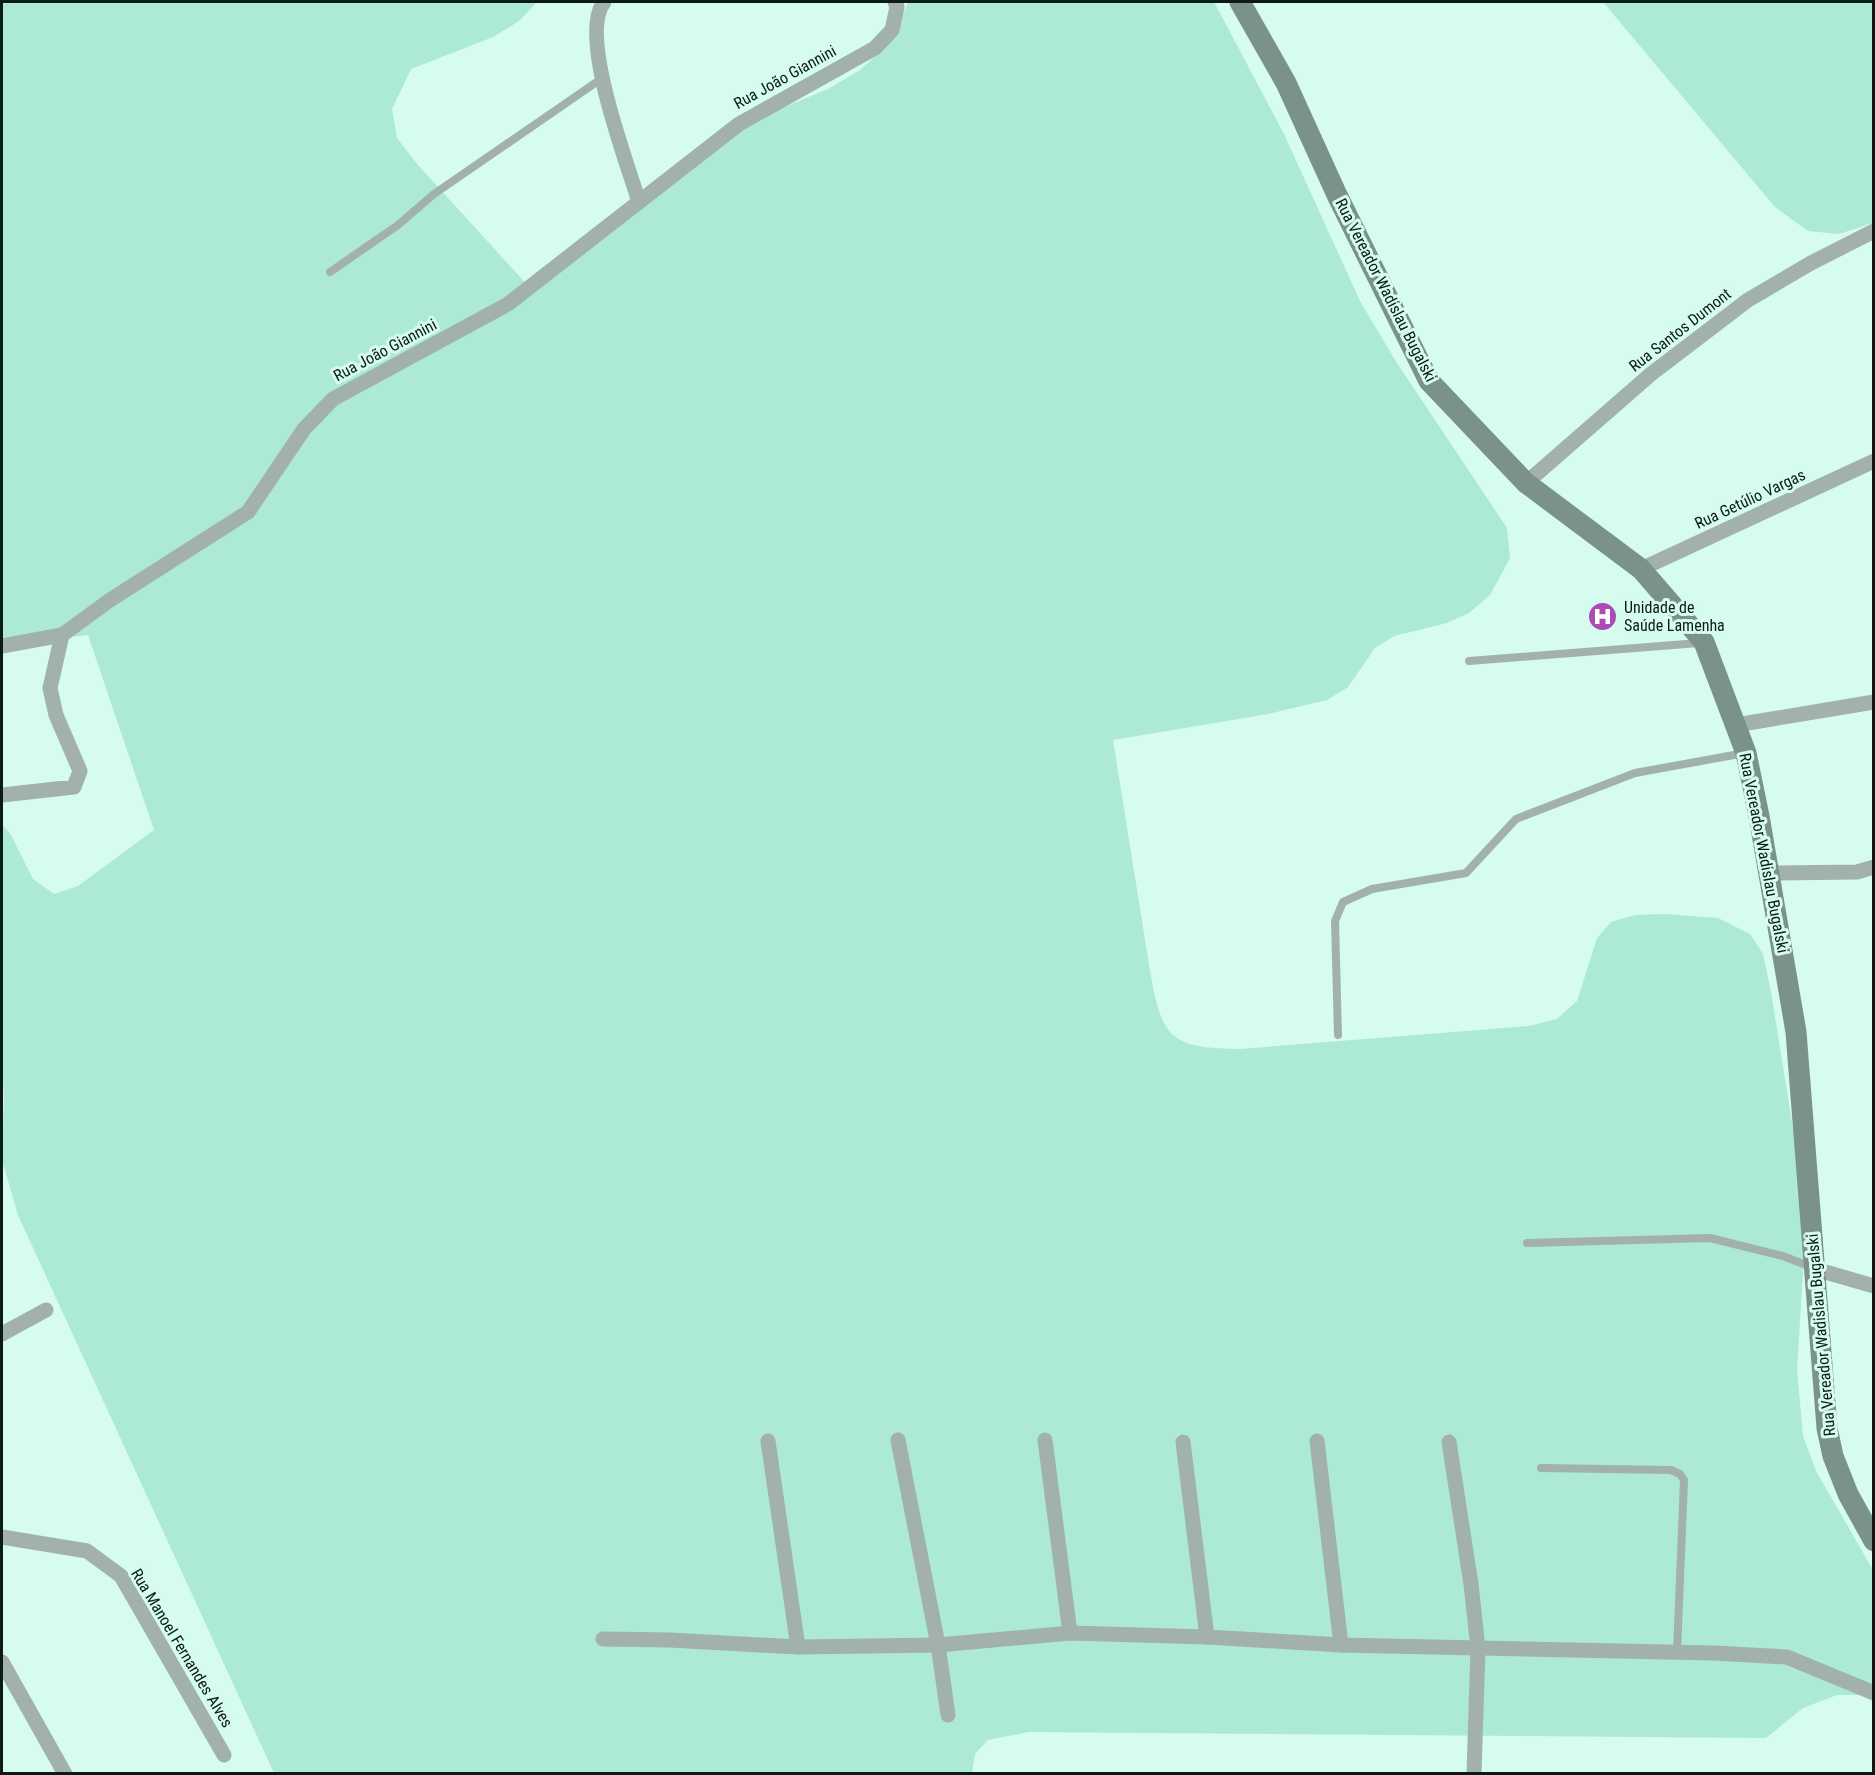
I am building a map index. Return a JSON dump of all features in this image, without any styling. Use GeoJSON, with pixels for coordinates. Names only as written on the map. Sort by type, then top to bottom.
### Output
{"type":"FeatureCollection","features":[{"type":"Feature","properties":{"kind":"main road","name":"Rua Vereador Wadislau Bugalski"},"geometry":{"type":"LineString","coordinates":[[1240,2],[1286,83],[1357,237],[1429,381],[1526,483],[1641,569],[1704,642],[1746,753],[1796,1032],[1827,1428],[1833,1456],[1848,1494],[1874,1541]]}},
{"type":"Feature","properties":{"kind":"street"},"geometry":{"type":"LineString","coordinates":[[604,2],[601,5],[596,26],[601,79],[639,202]]}},
{"type":"Feature","properties":{"kind":"street","name":"Rua João Giannini"},"geometry":{"type":"LineString","coordinates":[[62,635],[110,600],[248,512],[304,429],[333,399],[508,304],[739,124],[875,48],[892,30],[896,2]]}},
{"type":"Feature","properties":{"kind":"street","name":"Rua Santos Dumont"},"geometry":{"type":"LineString","coordinates":[[1526,483],[1651,374],[1748,300],[1811,263],[1874,231]]}},
{"type":"Feature","properties":{"kind":"street","name":"Rua Getúlio Vargas"},"geometry":{"type":"LineString","coordinates":[[1641,569],[1874,461]]}},
{"type":"Feature","properties":{"kind":"street"},"geometry":{"type":"LineString","coordinates":[[2,646],[62,635],[50,688],[56,715],[80,771],[74,787],[2,795]]}},
{"type":"Feature","properties":{"kind":"street"},"geometry":{"type":"LineString","coordinates":[[1736,725],[1874,702]]}},
{"type":"Feature","properties":{"kind":"street"},"geometry":{"type":"LineString","coordinates":[[1769,873],[1857,872],[1874,867]]}},
{"type":"Feature","properties":{"kind":"street"},"geometry":{"type":"LineString","coordinates":[[1815,1269],[1874,1286]]}},
{"type":"Feature","properties":{"kind":"street"},"geometry":{"type":"LineString","coordinates":[[2,1334],[46,1310]]}},
{"type":"Feature","properties":{"kind":"street"},"geometry":{"type":"LineString","coordinates":[[898,1440],[938,1645],[948,1715]]}},
{"type":"Feature","properties":{"kind":"street"},"geometry":{"type":"LineString","coordinates":[[1045,1440],[1070,1633]]}},
{"type":"Feature","properties":{"kind":"street"},"geometry":{"type":"LineString","coordinates":[[768,1441],[798,1647]]}},
{"type":"Feature","properties":{"kind":"street"},"geometry":{"type":"LineString","coordinates":[[1317,1441],[1341,1645]]}},
{"type":"Feature","properties":{"kind":"street"},"geometry":{"type":"LineString","coordinates":[[1183,1442],[1207,1636]]}},
{"type":"Feature","properties":{"kind":"street"},"geometry":{"type":"LineString","coordinates":[[1449,1442],[1471,1584],[1478,1648],[1474,1773]]}},
{"type":"Feature","properties":{"kind":"street","name":"Rua Manoel Fernandes Alves"},"geometry":{"type":"LineString","coordinates":[[2,1537],[87,1551],[122,1576],[224,1755]]}},
{"type":"Feature","properties":{"kind":"street"},"geometry":{"type":"LineString","coordinates":[[603,1639],[798,1647],[938,1645],[1070,1633],[1207,1636],[1341,1645],[1677,1652],[1787,1657],[1874,1693]]}},
{"type":"Feature","properties":{"kind":"street"},"geometry":{"type":"LineString","coordinates":[[2,1662],[65,1773]]}},
{"type":"Feature","properties":{"kind":"lane"},"geometry":{"type":"LineString","coordinates":[[330,273],[398,225],[434,194],[601,79]]}},
{"type":"Feature","properties":{"kind":"lane"},"geometry":{"type":"LineString","coordinates":[[1469,661],[1704,642]]}},
{"type":"Feature","properties":{"kind":"lane"},"geometry":{"type":"LineString","coordinates":[[1338,1035],[1335,921],[1343,902],[1372,889],[1467,873],[1516,819],[1635,773],[1746,753]]}},
{"type":"Feature","properties":{"kind":"lane"},"geometry":{"type":"LineString","coordinates":[[1527,1243],[1710,1238],[1783,1256],[1815,1269]]}},
{"type":"Feature","properties":{"kind":"lane"},"geometry":{"type":"LineString","coordinates":[[1541,1468],[1671,1470],[1680,1474],[1683,1480],[1677,1652]]}},
{"type":"Feature","properties":{"kind":"green space"},"geometry":{"type":"Polygon","coordinates":[[[2,2],[537,2],[519,21],[493,37],[411,69],[392,109],[397,138],[417,164],[532,290],[736,127],[828,89],[860,70],[881,51],[897,29],[908,2],[1214,2],[1284,134],[1360,301],[1395,360],[1507,528],[1510,558],[1490,595],[1469,613],[1447,623],[1394,636],[1375,648],[1348,687],[1327,700],[1268,714],[1113,740],[1150,971],[1159,1012],[1173,1035],[1184,1042],[1198,1046],[1240,1049],[1529,1026],[1557,1019],[1577,1001],[1597,938],[1611,922],[1635,915],[1665,914],[1718,918],[1750,934],[1763,954],[1771,992],[1803,1191],[1806,1222],[1797,1370],[1803,1436],[1816,1471],[1873,1570],[1873,1695],[1837,1695],[1803,1708],[1766,1738],[1028,1732],[988,1740],[975,1754],[972,1773],[274,1773],[18,1215],[2,1160],[4,1099],[2,825],[10,833],[33,879],[54,894],[78,886],[154,830],[88,635],[2,644],[2,2]]]}},
{"type":"Feature","properties":{"kind":"green space"},"geometry":{"type":"Polygon","coordinates":[[[1603,2],[1873,2],[1873,223],[1839,234],[1808,231],[1775,207],[1603,2]]]}},
{"type":"Feature","properties":{"kind":"place","name":"Unidade de Saúde Lamenha"},"geometry":{"type":"Point","coordinates":[1603,616]}}]}
